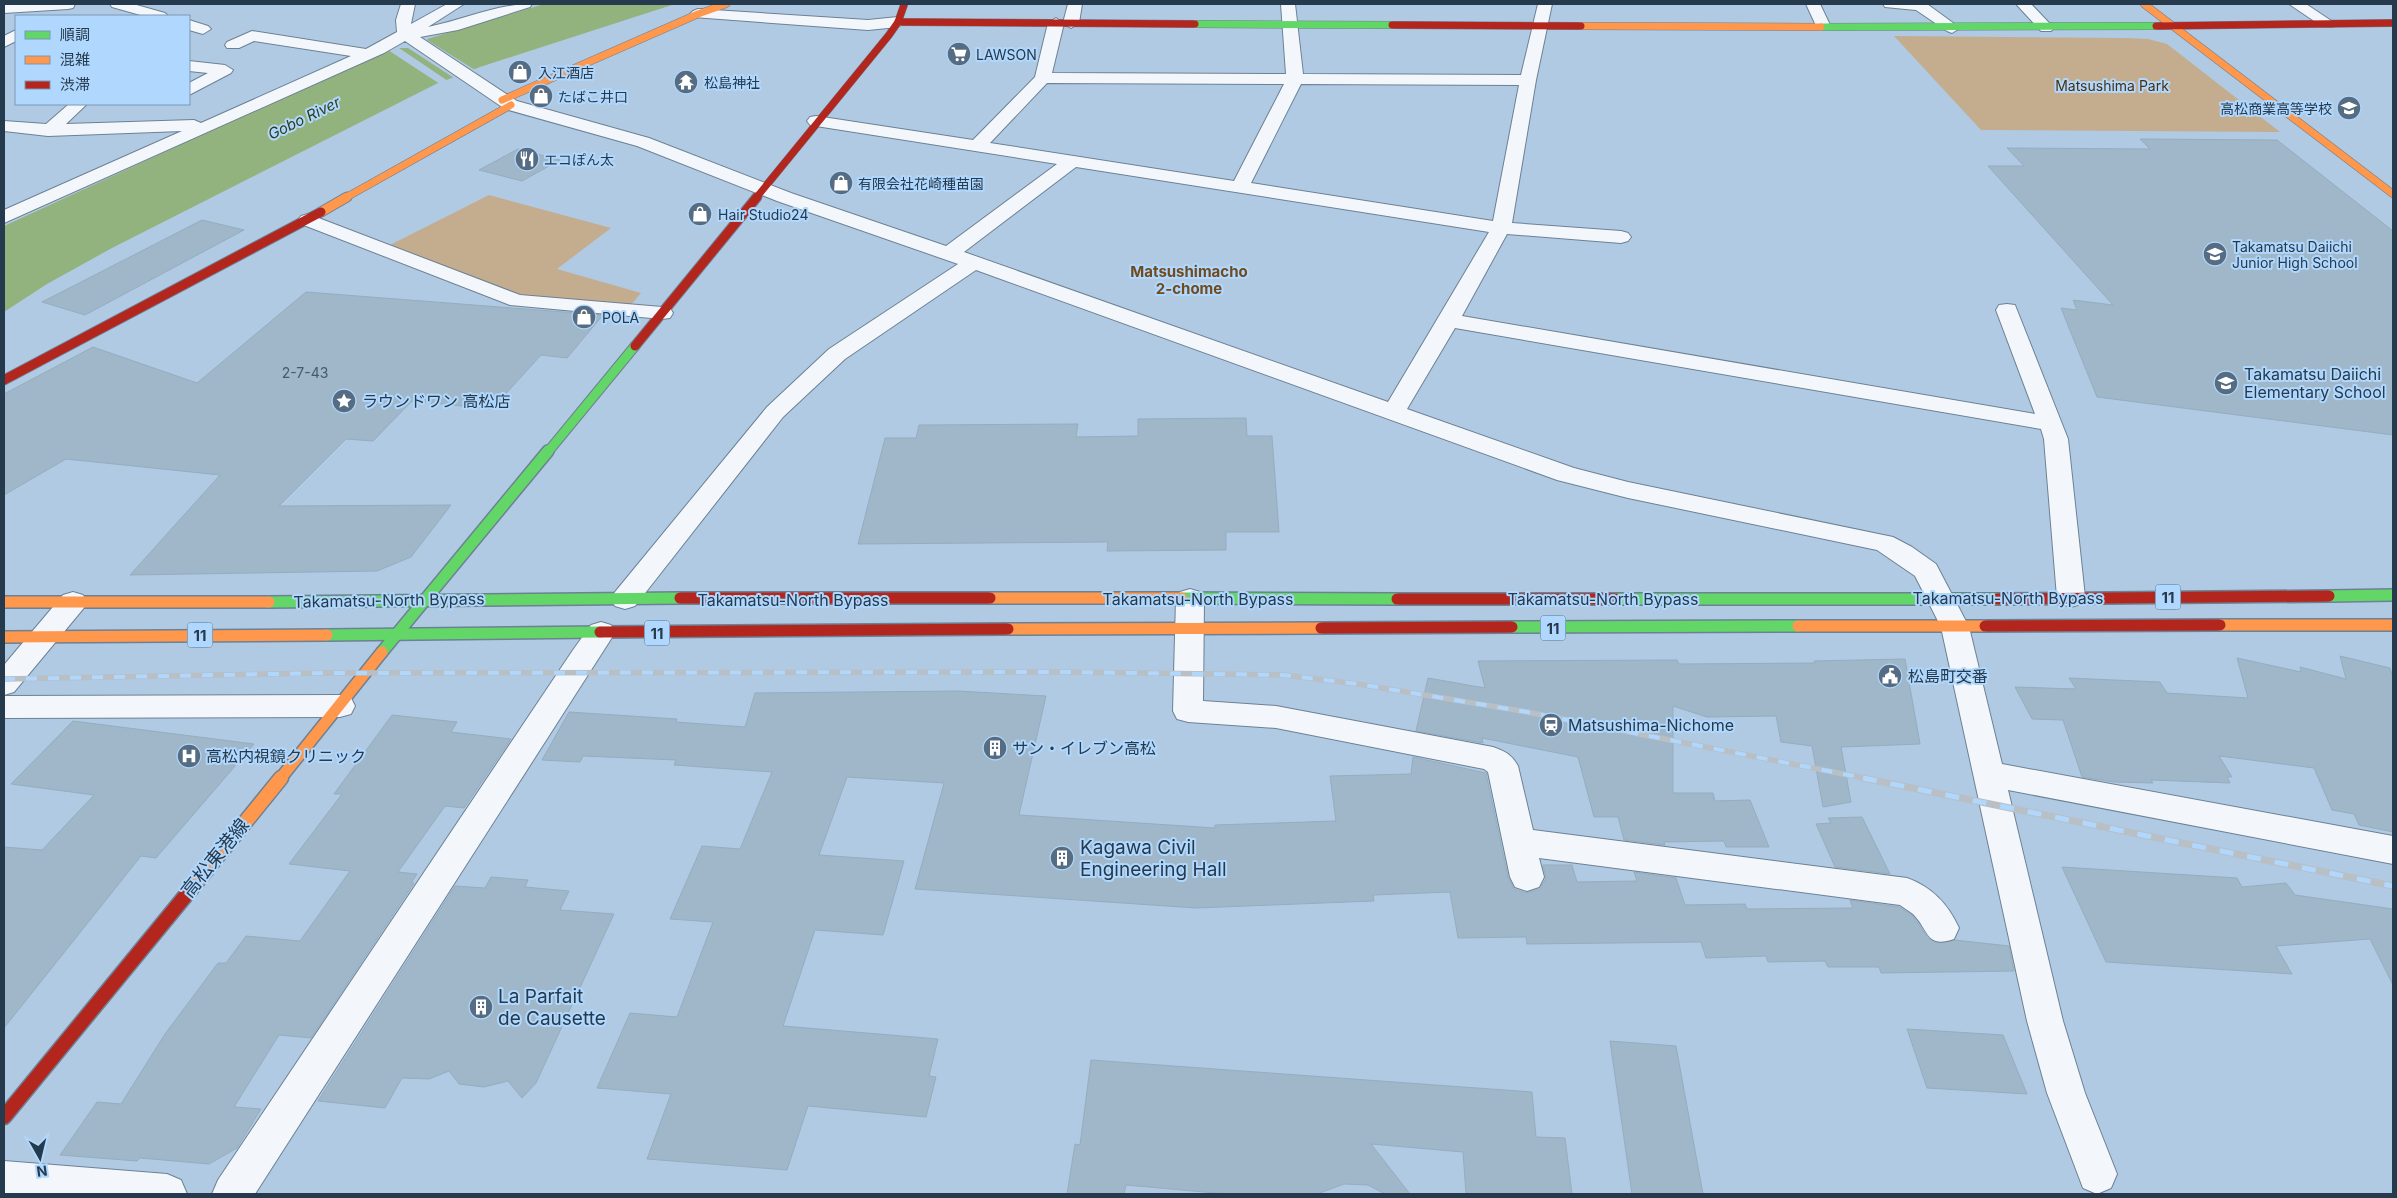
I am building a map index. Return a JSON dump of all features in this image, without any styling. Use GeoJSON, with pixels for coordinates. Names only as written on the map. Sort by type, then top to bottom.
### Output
{"type":"FeatureCollection","features":[{"type":"Feature","properties":{"kind":"main road"},"geometry":{"type":"LineString","coordinates":[[4,380],[308,220],[506,102],[698,14],[726,4]]}},
{"type":"Feature","properties":{"kind":"main road"},"geometry":{"type":"LineString","coordinates":[[904,4],[898,22],[1952,28],[2174,27],[2393,23]]}},
{"type":"Feature","properties":{"kind":"main road"},"geometry":{"type":"LineString","coordinates":[[2144,4],[2393,194]]}},
{"type":"Feature","properties":{"kind":"main road","name":"高松東港線"},"geometry":{"type":"LineString","coordinates":[[4,1117],[340,706],[397,633],[662,313],[898,22]]}},
{"type":"Feature","properties":{"kind":"main road","name":"Takamatsu-North Bypass"},"geometry":{"type":"LineString","coordinates":[[4,637],[601,632],[1189,614],[1948,613],[2071,597],[2393,595]]}},
{"type":"Feature","properties":{"kind":"main road","name":"Takamatsu-North Bypass"},"geometry":{"type":"LineString","coordinates":[[4,602],[337,602],[426,599],[625,599],[1189,614],[1948,613],[2390,629]]}},
{"type":"Feature","properties":{"kind":"street"},"geometry":{"type":"LineString","coordinates":[[117,4],[156,15]]}},
{"type":"Feature","properties":{"kind":"street"},"geometry":{"type":"LineString","coordinates":[[408,4],[404,16],[403,31],[409,38],[506,102],[643,142],[762,189],[974,262],[1566,474],[1628,490],[1884,543],[1903,553],[1926,570],[1948,613],[1988,774],[2045,1021],[2066,1093],[2097,1174]]}},
{"type":"Feature","properties":{"kind":"street"},"geometry":{"type":"LineString","coordinates":[[409,38],[457,4]]}},
{"type":"Feature","properties":{"kind":"street"},"geometry":{"type":"LineString","coordinates":[[4,217],[366,54],[409,38],[453,27],[525,4]]}},
{"type":"Feature","properties":{"kind":"street"},"geometry":{"type":"LineString","coordinates":[[977,146],[1043,78],[1063,23],[1075,4]]}},
{"type":"Feature","properties":{"kind":"street"},"geometry":{"type":"LineString","coordinates":[[1240,187],[1295,79],[1288,4]]}},
{"type":"Feature","properties":{"kind":"street"},"geometry":{"type":"LineString","coordinates":[[1394,413],[1501,228],[1528,80],[1545,4]]}},
{"type":"Feature","properties":{"kind":"street"},"geometry":{"type":"LineString","coordinates":[[1812,4],[1823,27]]}},
{"type":"Feature","properties":{"kind":"street"},"geometry":{"type":"LineString","coordinates":[[1890,4],[1920,6],[1952,28]]}},
{"type":"Feature","properties":{"kind":"street"},"geometry":{"type":"LineString","coordinates":[[2023,4],[2046,28]]}},
{"type":"Feature","properties":{"kind":"street"},"geometry":{"type":"LineString","coordinates":[[2296,4],[2328,24]]}},
{"type":"Feature","properties":{"kind":"street"},"geometry":{"type":"LineString","coordinates":[[4,9],[70,5]]}},
{"type":"Feature","properties":{"kind":"street"},"geometry":{"type":"LineString","coordinates":[[51,15],[70,5]]}},
{"type":"Feature","properties":{"kind":"street"},"geometry":{"type":"LineString","coordinates":[[698,14],[868,25],[898,22]]}},
{"type":"Feature","properties":{"kind":"street"},"geometry":{"type":"LineString","coordinates":[[4,42],[15,36]]}},
{"type":"Feature","properties":{"kind":"street"},"geometry":{"type":"LineString","coordinates":[[233,45],[252,36],[366,54]]}},
{"type":"Feature","properties":{"kind":"street"},"geometry":{"type":"LineString","coordinates":[[190,66],[225,70],[190,89]]}},
{"type":"Feature","properties":{"kind":"street"},"geometry":{"type":"LineString","coordinates":[[1043,78],[1528,80]]}},
{"type":"Feature","properties":{"kind":"street"},"geometry":{"type":"LineString","coordinates":[[190,99],[240,110]]}},
{"type":"Feature","properties":{"kind":"street"},"geometry":{"type":"LineString","coordinates":[[48,131],[78,105]]}},
{"type":"Feature","properties":{"kind":"street"},"geometry":{"type":"LineString","coordinates":[[816,121],[1501,228],[1621,238]]}},
{"type":"Feature","properties":{"kind":"street"},"geometry":{"type":"LineString","coordinates":[[4,126],[48,131],[92,131],[210,124]]}},
{"type":"Feature","properties":{"kind":"street"},"geometry":{"type":"LineString","coordinates":[[949,254],[1073,161]]}},
{"type":"Feature","properties":{"kind":"street"},"geometry":{"type":"LineString","coordinates":[[308,220],[516,301],[662,313]]}},
{"type":"Feature","properties":{"kind":"street"},"geometry":{"type":"LineString","coordinates":[[625,599],[775,412],[836,354],[974,262]]}},
{"type":"Feature","properties":{"kind":"street"},"geometry":{"type":"LineString","coordinates":[[2008,310],[2056,439],[2071,597]]}},
{"type":"Feature","properties":{"kind":"street"},"geometry":{"type":"LineString","coordinates":[[1449,320],[2051,424]]}},
{"type":"Feature","properties":{"kind":"street"},"geometry":{"type":"LineString","coordinates":[[4,684],[72,602]]}},
{"type":"Feature","properties":{"kind":"street"},"geometry":{"type":"LineString","coordinates":[[1189,614],[1188,711],[1276,717],[1493,759],[1502,766],[1527,877]]}},
{"type":"Feature","properties":{"kind":"street"},"geometry":{"type":"LineString","coordinates":[[232,1194],[601,632]]}},
{"type":"Feature","properties":{"kind":"street"},"geometry":{"type":"LineString","coordinates":[[4,707],[340,706]]}},
{"type":"Feature","properties":{"kind":"street"},"geometry":{"type":"LineString","coordinates":[[1988,774],[2393,850]]}},
{"type":"Feature","properties":{"kind":"street"},"geometry":{"type":"LineString","coordinates":[[1519,842],[1907,892],[1925,904],[1942,928]]}},
{"type":"Feature","properties":{"kind":"street"},"geometry":{"type":"LineString","coordinates":[[4,1181],[167,1194]]}},
{"type":"Feature","properties":{"kind":"green space","name":"Matsushima Park"},"geometry":{"type":"Polygon","coordinates":[[[1894,36],[2148,39],[2167,44],[2280,132],[1981,130],[1894,36]]]}},
{"type":"Feature","properties":{"kind":"green space"},"geometry":{"type":"Polygon","coordinates":[[[489,195],[611,228],[557,269],[641,293],[629,307],[521,298],[388,246],[489,195]]]}},
{"type":"Feature","properties":{"kind":"water","name":"Gobo River"},"geometry":{"type":"Polygon","coordinates":[[[544,4],[675,4],[480,67],[436,84],[112,248],[47,284],[4,312],[4,226],[380,53],[544,4]]]}},
{"type":"Feature","properties":{"kind":"pier"},"geometry":{"type":"Polygon","coordinates":[[[430,35],[427,40],[475,70],[454,78],[408,48],[399,48],[448,81],[440,84],[388,50],[430,35]]]}},
{"type":"Feature","properties":{"kind":"building","name":"Takamatsu Daiichi Junior High School"},"geometry":{"type":"Polygon","coordinates":[[[2140,139],[2277,140],[2393,231],[2393,435],[2097,397],[2061,308],[2077,310],[2073,300],[2113,305],[1988,166],[2024,166],[2007,148],[2150,149],[2140,139]]]}},
{"type":"Feature","properties":{"kind":"building"},"geometry":{"type":"Polygon","coordinates":[[[518,149],[560,160],[522,181],[479,170],[518,149]]]}},
{"type":"Feature","properties":{"kind":"building"},"geometry":{"type":"Polygon","coordinates":[[[202,220],[244,230],[85,315],[42,302],[202,220]]]}},
{"type":"Feature","properties":{"kind":"building"},"geometry":{"type":"Polygon","coordinates":[[[306,292],[603,315],[567,358],[541,355],[492,409],[412,401],[373,441],[346,439],[279,506],[451,505],[411,557],[377,571],[130,575],[220,475],[66,459],[4,495],[4,394],[93,347],[197,383],[306,292]]]}},
{"type":"Feature","properties":{"kind":"building"},"geometry":{"type":"Polygon","coordinates":[[[1246,418],[1247,436],[1272,436],[1279,532],[1226,532],[1226,550],[1107,551],[1108,542],[858,544],[885,438],[916,438],[919,425],[1078,424],[1076,437],[1138,436],[1138,419],[1246,418]]]}},
{"type":"Feature","properties":{"kind":"building"},"geometry":{"type":"Polygon","coordinates":[[[2340,656],[2390,668],[2393,677],[2393,832],[2359,825],[2354,814],[2332,810],[2314,768],[2219,756],[2232,777],[2227,777],[2230,783],[2151,780],[2153,783],[2114,782],[2082,777],[2063,720],[2032,719],[2015,687],[2076,689],[2069,678],[2160,682],[2167,693],[2248,698],[2237,658],[2301,672],[2300,667],[2346,679],[2340,656]]]}},
{"type":"Feature","properties":{"kind":"building"},"geometry":{"type":"Polygon","coordinates":[[[1905,659],[1920,744],[1841,747],[1851,802],[1823,807],[1812,746],[1781,742],[1776,716],[1707,717],[1673,706],[1673,793],[1713,793],[1715,801],[1750,800],[1769,847],[1726,847],[1724,841],[1664,842],[1665,845],[1624,840],[1618,817],[1594,817],[1578,757],[1482,738],[1483,743],[1416,731],[1428,678],[1485,688],[1478,661],[1677,660],[1679,664],[1815,663],[1814,661],[1905,659]]]}},
{"type":"Feature","properties":{"kind":"building"},"geometry":{"type":"Polygon","coordinates":[[[958,691],[1046,696],[1019,815],[1215,828],[1215,825],[1336,821],[1330,776],[1411,774],[1413,757],[1486,773],[1508,877],[1514,889],[1526,893],[1540,889],[1546,878],[1543,865],[1572,865],[1577,882],[1637,881],[1634,872],[1676,878],[1685,905],[1745,904],[1747,909],[1853,908],[1850,900],[1899,907],[1912,915],[1928,938],[1937,943],[1955,940],[2009,946],[2014,971],[1881,973],[1879,967],[1828,967],[1825,961],[1768,962],[1766,956],[1706,958],[1701,942],[1527,944],[1526,937],[1458,938],[1450,892],[1373,895],[1374,901],[1196,908],[915,889],[944,783],[847,777],[819,855],[904,861],[883,935],[815,930],[783,1026],[938,1039],[929,1076],[936,1077],[926,1117],[808,1106],[787,1170],[647,1159],[671,1094],[597,1088],[630,1013],[677,1017],[713,922],[670,919],[702,846],[740,849],[772,772],[674,765],[676,760],[583,756],[580,762],[542,760],[569,712],[677,719],[676,722],[745,727],[755,693],[958,691]]]}},
{"type":"Feature","properties":{"kind":"building"},"geometry":{"type":"Polygon","coordinates":[[[392,715],[457,722],[451,732],[511,739],[464,808],[445,806],[398,872],[417,874],[411,883],[414,883],[311,1038],[279,1035],[234,1107],[261,1109],[237,1148],[209,1164],[140,1158],[137,1161],[60,1155],[97,1102],[121,1104],[165,1034],[218,963],[226,963],[246,936],[300,941],[350,871],[289,864],[342,794],[334,794],[392,715]]]}},
{"type":"Feature","properties":{"kind":"building"},"geometry":{"type":"Polygon","coordinates":[[[73,721],[254,744],[156,858],[141,856],[4,1028],[4,847],[42,850],[94,795],[11,784],[73,721]]]}},
{"type":"Feature","properties":{"kind":"building"},"geometry":{"type":"Polygon","coordinates":[[[1862,817],[1890,874],[1835,867],[1816,824],[1831,823],[1828,818],[1862,817]]]}},
{"type":"Feature","properties":{"kind":"building"},"geometry":{"type":"Polygon","coordinates":[[[2062,867],[2237,878],[2242,887],[2286,883],[2295,895],[2393,909],[2393,985],[2370,939],[2276,946],[2292,974],[2106,962],[2062,867]]]}},
{"type":"Feature","properties":{"kind":"building"},"geometry":{"type":"Polygon","coordinates":[[[491,877],[528,880],[525,887],[569,891],[560,910],[614,914],[536,1083],[522,1098],[508,1081],[484,1087],[459,1084],[449,1071],[429,1079],[402,1078],[385,1108],[318,1101],[455,886],[485,888],[491,877]]]}},
{"type":"Feature","properties":{"kind":"building"},"geometry":{"type":"Polygon","coordinates":[[[1907,1029],[2003,1035],[2027,1094],[1927,1088],[1907,1029]]]}},
{"type":"Feature","properties":{"kind":"building"},"geometry":{"type":"Polygon","coordinates":[[[1610,1041],[1676,1046],[1703,1194],[1632,1194],[1610,1041]]]}},
{"type":"Feature","properties":{"kind":"building"},"geometry":{"type":"Polygon","coordinates":[[[1091,1060],[1532,1092],[1536,1137],[1565,1138],[1572,1194],[1466,1194],[1463,1152],[1371,1144],[1410,1194],[1385,1194],[1368,1185],[1344,1184],[1317,1194],[1226,1194],[1126,1185],[1124,1194],[1067,1194],[1075,1144],[1080,1145],[1091,1060]]]}},
{"type":"Feature","properties":{"kind":"railway"},"geometry":{"type":"LineString","coordinates":[[4,679],[327,673],[1065,672],[1283,675],[1358,684],[1527,712],[1869,779]]}},
{"type":"Feature","properties":{"kind":"railway"},"geometry":{"type":"LineString","coordinates":[[1863,778],[2393,886]]}},
{"type":"Feature","properties":{"kind":"traffic: fast"},"geometry":{"type":"LineString","coordinates":[[1195,24],[1392,25]]}},
{"type":"Feature","properties":{"kind":"traffic: fast"},"geometry":{"type":"LineString","coordinates":[[1821,27],[2156,26]]}},
{"type":"Feature","properties":{"kind":"traffic: fast"},"geometry":{"type":"LineString","coordinates":[[382,652],[635,346]]}},
{"type":"Feature","properties":{"kind":"traffic: fast"},"geometry":{"type":"LineString","coordinates":[[2329,596],[2393,595]]}},
{"type":"Feature","properties":{"kind":"traffic: fast"},"geometry":{"type":"LineString","coordinates":[[269,602],[680,598]]}},
{"type":"Feature","properties":{"kind":"traffic: fast"},"geometry":{"type":"LineString","coordinates":[[1182,598],[1397,599]]}},
{"type":"Feature","properties":{"kind":"traffic: fast"},"geometry":{"type":"LineString","coordinates":[[1616,599],[1997,599]]}},
{"type":"Feature","properties":{"kind":"traffic: fast"},"geometry":{"type":"LineString","coordinates":[[1512,627],[1798,626]]}},
{"type":"Feature","properties":{"kind":"traffic: fast"},"geometry":{"type":"LineString","coordinates":[[327,635],[600,632]]}},
{"type":"Feature","properties":{"kind":"traffic: slow"},"geometry":{"type":"LineString","coordinates":[[502,100],[698,14],[726,4]]}},
{"type":"Feature","properties":{"kind":"traffic: slow"},"geometry":{"type":"LineString","coordinates":[[2144,4],[2393,194]]}},
{"type":"Feature","properties":{"kind":"traffic: slow"},"geometry":{"type":"LineString","coordinates":[[1581,26],[1821,27]]}},
{"type":"Feature","properties":{"kind":"traffic: slow"},"geometry":{"type":"LineString","coordinates":[[321,212],[511,105]]}},
{"type":"Feature","properties":{"kind":"traffic: slow"},"geometry":{"type":"LineString","coordinates":[[990,598],[1182,598]]}},
{"type":"Feature","properties":{"kind":"traffic: slow"},"geometry":{"type":"LineString","coordinates":[[4,602],[269,602]]}},
{"type":"Feature","properties":{"kind":"traffic: slow"},"geometry":{"type":"LineString","coordinates":[[2220,625],[2393,625]]}},
{"type":"Feature","properties":{"kind":"traffic: slow"},"geometry":{"type":"LineString","coordinates":[[1798,626],[1985,626]]}},
{"type":"Feature","properties":{"kind":"traffic: slow"},"geometry":{"type":"LineString","coordinates":[[1008,629],[1321,628]]}},
{"type":"Feature","properties":{"kind":"traffic: slow"},"geometry":{"type":"LineString","coordinates":[[4,637],[327,635]]}},
{"type":"Feature","properties":{"kind":"traffic: slow"},"geometry":{"type":"LineString","coordinates":[[191,889],[382,652]]}},
{"type":"Feature","properties":{"kind":"traffic: jam"},"geometry":{"type":"LineString","coordinates":[[635,346],[889,35],[898,22],[904,5]]}},
{"type":"Feature","properties":{"kind":"traffic: jam"},"geometry":{"type":"LineString","coordinates":[[898,22],[1195,24]]}},
{"type":"Feature","properties":{"kind":"traffic: jam"},"geometry":{"type":"LineString","coordinates":[[2156,26],[2393,23]]}},
{"type":"Feature","properties":{"kind":"traffic: jam"},"geometry":{"type":"LineString","coordinates":[[1392,25],[1581,26]]}},
{"type":"Feature","properties":{"kind":"traffic: jam"},"geometry":{"type":"LineString","coordinates":[[4,380],[321,212]]}},
{"type":"Feature","properties":{"kind":"traffic: jam"},"geometry":{"type":"LineString","coordinates":[[1997,599],[2329,596]]}},
{"type":"Feature","properties":{"kind":"traffic: jam"},"geometry":{"type":"LineString","coordinates":[[680,598],[990,598]]}},
{"type":"Feature","properties":{"kind":"traffic: jam"},"geometry":{"type":"LineString","coordinates":[[1397,599],[1616,599]]}},
{"type":"Feature","properties":{"kind":"traffic: jam"},"geometry":{"type":"LineString","coordinates":[[1985,626],[2220,625]]}},
{"type":"Feature","properties":{"kind":"traffic: jam"},"geometry":{"type":"LineString","coordinates":[[1321,628],[1512,627]]}},
{"type":"Feature","properties":{"kind":"traffic: jam"},"geometry":{"type":"LineString","coordinates":[[600,632],[1008,629]]}},
{"type":"Feature","properties":{"kind":"traffic: jam"},"geometry":{"type":"LineString","coordinates":[[4,1117],[191,889]]}},
{"type":"Feature","properties":{"kind":"place","name":"LAWSON"},"geometry":{"type":"Point","coordinates":[959,54]}},
{"type":"Feature","properties":{"kind":"place","name":"入江酒店"},"geometry":{"type":"Point","coordinates":[520,72]}},
{"type":"Feature","properties":{"kind":"place","name":"松島神社"},"geometry":{"type":"Point","coordinates":[686,82]}},
{"type":"Feature","properties":{"kind":"place","name":"たばこ井口"},"geometry":{"type":"Point","coordinates":[541,96]}},
{"type":"Feature","properties":{"kind":"place","name":"高松商業高等学校"},"geometry":{"type":"Point","coordinates":[2349,108]}},
{"type":"Feature","properties":{"kind":"place","name":"エコぽん太"},"geometry":{"type":"Point","coordinates":[527,159]}},
{"type":"Feature","properties":{"kind":"place","name":"有限会社花崎種苗園"},"geometry":{"type":"Point","coordinates":[841,183]}},
{"type":"Feature","properties":{"kind":"place","name":"Hair Studio24"},"geometry":{"type":"Point","coordinates":[700,214]}},
{"type":"Feature","properties":{"kind":"place","name":"Takamatsu Daiichi Junior High School"},"geometry":{"type":"Point","coordinates":[2215,254]}},
{"type":"Feature","properties":{"kind":"place","name":"POLA"},"geometry":{"type":"Point","coordinates":[584,317]}},
{"type":"Feature","properties":{"kind":"place","name":"Takamatsu Daiichi Elementary School"},"geometry":{"type":"Point","coordinates":[2226,383]}},
{"type":"Feature","properties":{"kind":"place","name":"ラウンドワン 高松店"},"geometry":{"type":"Point","coordinates":[344,401]}},
{"type":"Feature","properties":{"kind":"place","name":"松島町交番"},"geometry":{"type":"Point","coordinates":[1890,676]}},
{"type":"Feature","properties":{"kind":"place","name":"Matsushima-Nichome"},"geometry":{"type":"Point","coordinates":[1551,725]}},
{"type":"Feature","properties":{"kind":"place","name":"サン・イレブン高松"},"geometry":{"type":"Point","coordinates":[995,748]}},
{"type":"Feature","properties":{"kind":"place","name":"高松内視鏡クリニック"},"geometry":{"type":"Point","coordinates":[189,756]}},
{"type":"Feature","properties":{"kind":"place","name":"Kagawa Civil Engineering Hall"},"geometry":{"type":"Point","coordinates":[1062,858]}},
{"type":"Feature","properties":{"kind":"place","name":"La Parfait de Causette"},"geometry":{"type":"Point","coordinates":[481,1007]}},
{"type":"Feature","properties":{"kind":"district","name":"Matsushimacho 2-chome"},"geometry":{"type":"Point","coordinates":[1189,280]}}]}
